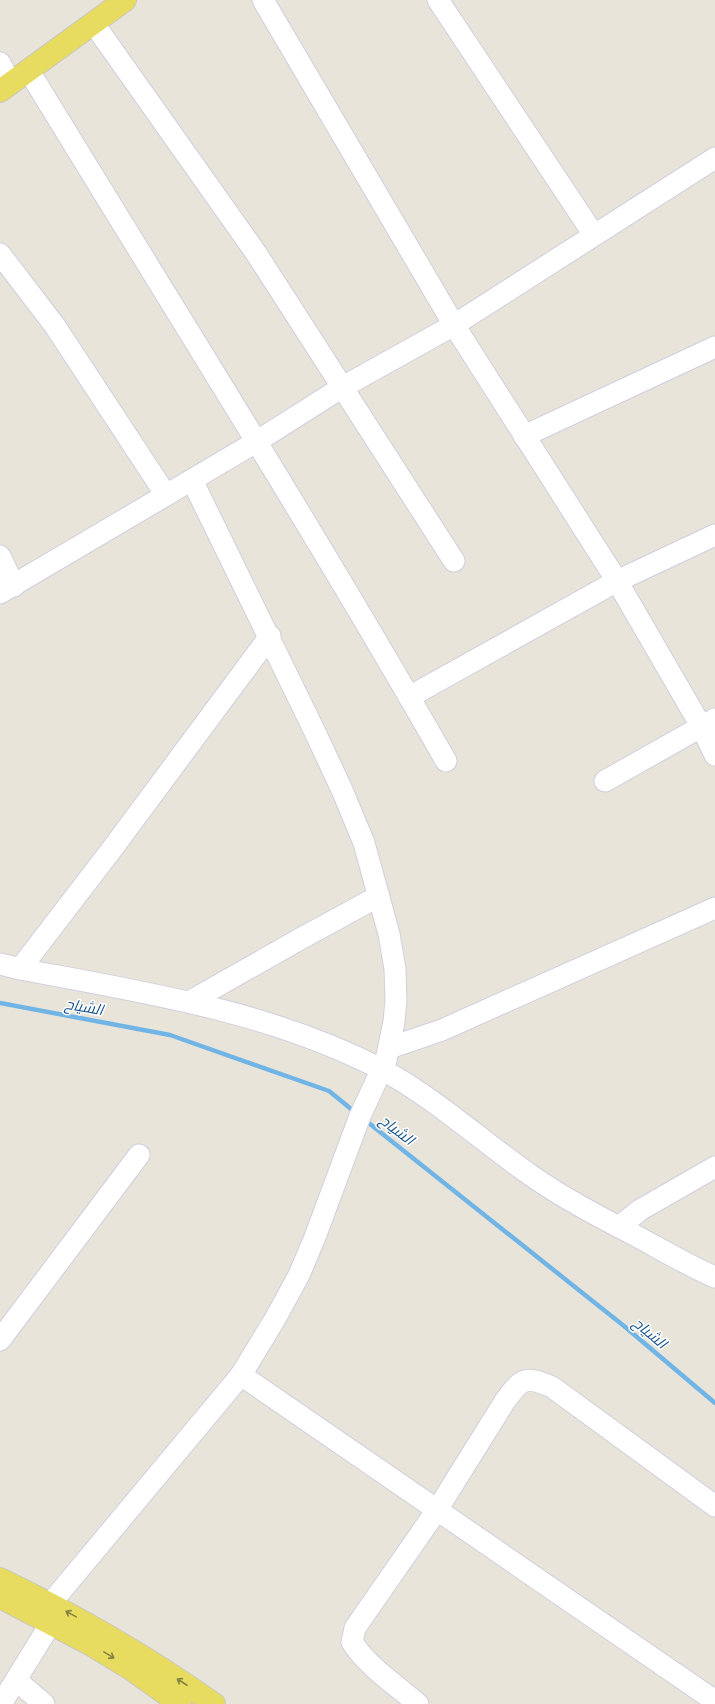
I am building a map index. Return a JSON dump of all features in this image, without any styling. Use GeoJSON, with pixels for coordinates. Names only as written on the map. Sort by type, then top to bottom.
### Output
{"type":"FeatureCollection","features":[{"type":"Feature","properties":{"kind":"main road"},"geometry":{"type":"LineString","coordinates":[[5,87],[30,71],[125,0]]}},
{"type":"Feature","properties":{"kind":"main road"},"geometry":{"type":"LineString","coordinates":[[0,1578],[180,1704]]}},
{"type":"Feature","properties":{"kind":"main road"},"geometry":{"type":"LineString","coordinates":[[0,1597],[51,1613],[111,1637],[214,1704]]}},
{"type":"Feature","properties":{"kind":"street"},"geometry":{"type":"LineString","coordinates":[[263,0],[454,325],[708,722],[715,755]]}},
{"type":"Feature","properties":{"kind":"street"},"geometry":{"type":"LineString","coordinates":[[438,0],[594,235]]}},
{"type":"Feature","properties":{"kind":"street"},"geometry":{"type":"LineString","coordinates":[[94,24],[256,253],[341,388],[454,562]]}},
{"type":"Feature","properties":{"kind":"street"},"geometry":{"type":"LineString","coordinates":[[0,63],[5,87]]}},
{"type":"Feature","properties":{"kind":"street"},"geometry":{"type":"LineString","coordinates":[[30,71],[256,442],[446,761]]}},
{"type":"Feature","properties":{"kind":"street"},"geometry":{"type":"LineString","coordinates":[[0,556],[7,589],[256,442],[341,388],[454,325],[715,158]]}},
{"type":"Feature","properties":{"kind":"street"},"geometry":{"type":"LineString","coordinates":[[0,254],[55,326],[166,495]]}},
{"type":"Feature","properties":{"kind":"street"},"geometry":{"type":"LineString","coordinates":[[524,436],[715,347]]}},
{"type":"Feature","properties":{"kind":"street"},"geometry":{"type":"LineString","coordinates":[[1,1704],[17,1681],[51,1613],[241,1375],[275,1319],[299,1276],[337,1181],[360,1116],[382,1070],[389,1048],[396,1000],[395,969],[389,934],[364,843],[342,790],[270,636],[192,480]]}},
{"type":"Feature","properties":{"kind":"street"},"geometry":{"type":"LineString","coordinates":[[409,697],[617,581],[715,535]]}},
{"type":"Feature","properties":{"kind":"street"},"geometry":{"type":"LineString","coordinates":[[20,969],[112,849],[270,636]]}},
{"type":"Feature","properties":{"kind":"street"},"geometry":{"type":"LineString","coordinates":[[604,781],[708,722]]}},
{"type":"Feature","properties":{"kind":"street"},"geometry":{"type":"LineString","coordinates":[[189,1002],[379,896]]}},
{"type":"Feature","properties":{"kind":"street"},"geometry":{"type":"LineString","coordinates":[[389,1048],[442,1030],[715,908]]}},
{"type":"Feature","properties":{"kind":"street"},"geometry":{"type":"LineString","coordinates":[[0,964],[189,1002],[254,1019],[321,1041],[382,1070],[412,1087],[450,1113],[479,1138],[532,1176],[591,1213],[690,1266],[715,1277]]}},
{"type":"Feature","properties":{"kind":"street"},"geometry":{"type":"LineString","coordinates":[[0,1340],[139,1155]]}},
{"type":"Feature","properties":{"kind":"street"},"geometry":{"type":"LineString","coordinates":[[619,1227],[640,1210],[715,1167]]}},
{"type":"Feature","properties":{"kind":"street"},"geometry":{"type":"LineString","coordinates":[[241,1375],[709,1696]]}},
{"type":"Feature","properties":{"kind":"street"},"geometry":{"type":"LineString","coordinates":[[418,1704],[383,1675],[357,1650],[352,1642],[355,1628],[365,1611],[437,1510],[505,1402],[514,1390],[528,1380],[537,1380],[552,1387],[715,1506]]}},
{"type":"Feature","properties":{"kind":"street"},"geometry":{"type":"LineString","coordinates":[[17,1681],[44,1704]]}},
{"type":"Feature","properties":{"kind":"waterway","name":"الشياح"},"geometry":{"type":"LineString","coordinates":[[0,1003],[170,1035],[329,1091],[356,1113]]}},
{"type":"Feature","properties":{"kind":"waterway","name":"الشياح"},"geometry":{"type":"LineString","coordinates":[[365,1120],[624,1326],[715,1403]]}}]}
